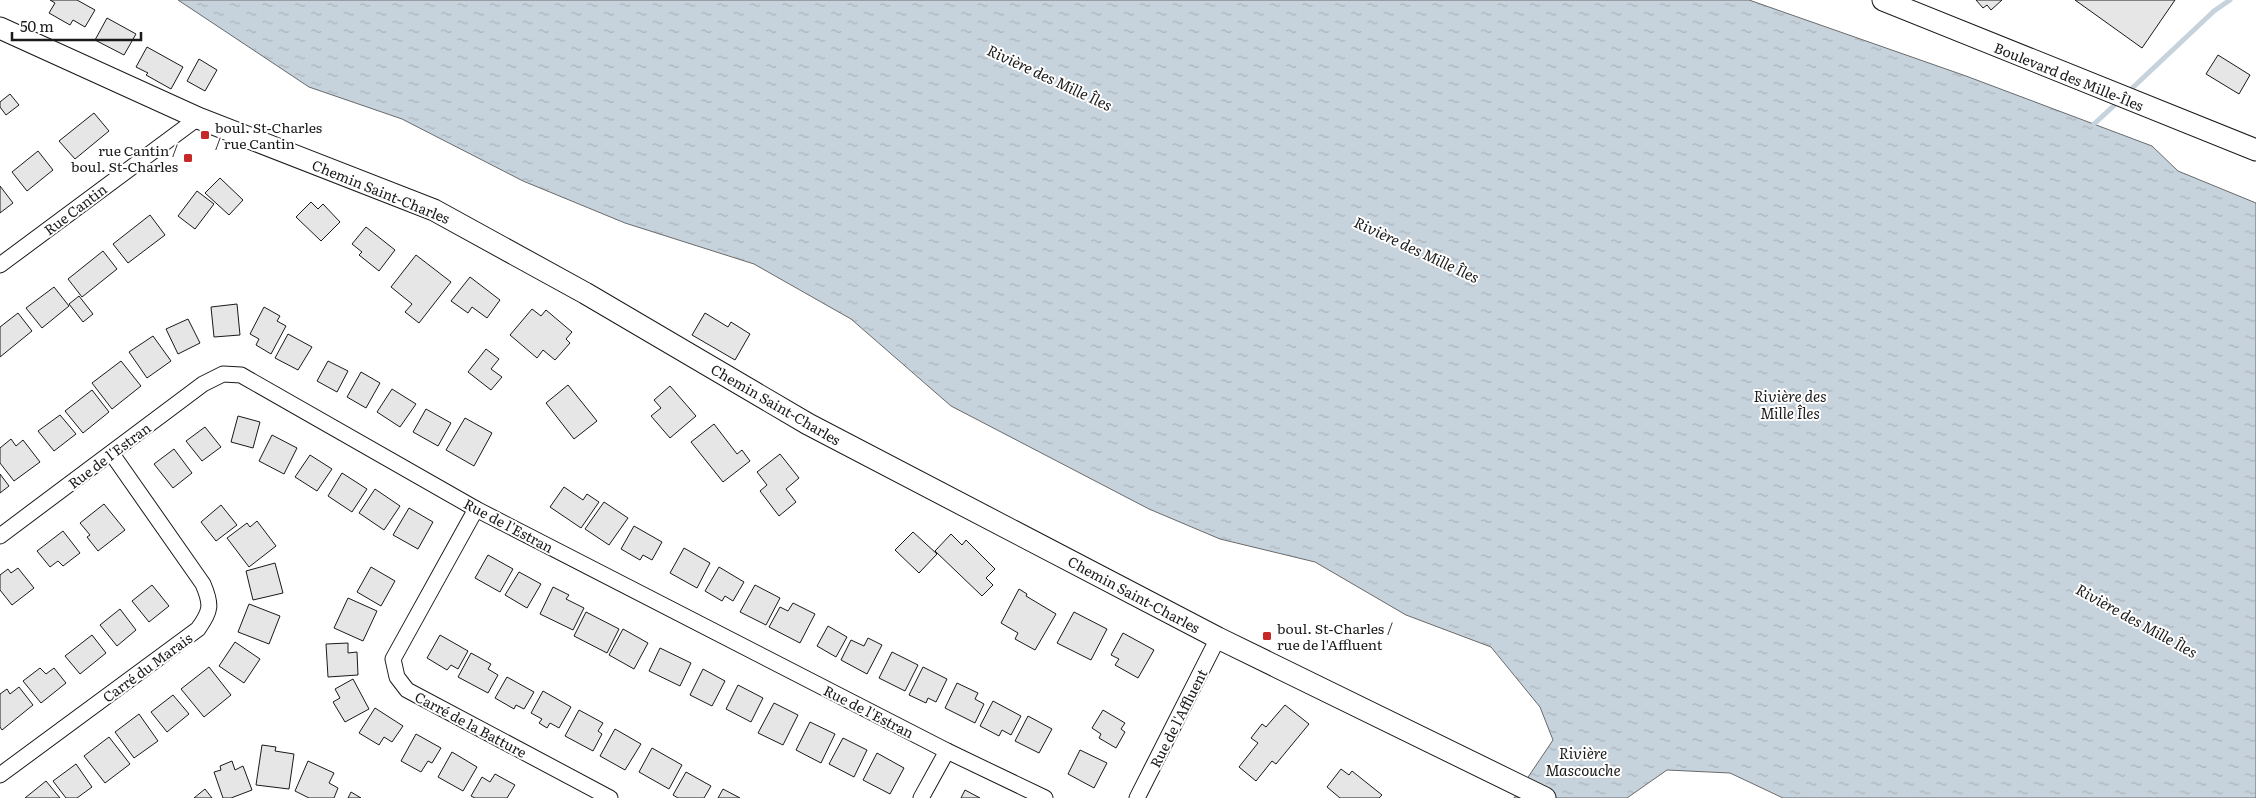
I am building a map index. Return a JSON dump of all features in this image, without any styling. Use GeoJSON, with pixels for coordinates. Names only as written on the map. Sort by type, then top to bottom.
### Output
{"type":"FeatureCollection","features":[{"type":"Feature","properties":{"kind":"main road","name":"Boulevard des Mille-Îles"},"geometry":{"type":"LineString","coordinates":[[1883,0],[2256,150]]}},
{"type":"Feature","properties":{"kind":"main road","name":"Chemin Saint-Charles"},"geometry":{"type":"LineString","coordinates":[[0,28],[198,118],[434,210],[585,294],[808,424],[1218,638],[1545,798]]}},
{"type":"Feature","properties":{"kind":"street","name":"Rue Cantin"},"geometry":{"type":"LineString","coordinates":[[0,265],[198,118]]}},
{"type":"Feature","properties":{"kind":"street","name":"Rue de l'Estran"},"geometry":{"type":"LineString","coordinates":[[0,536],[203,384],[223,374],[241,375],[476,509],[947,751],[1045,798]]}},
{"type":"Feature","properties":{"kind":"street","name":"Carré du Marais"},"geometry":{"type":"LineString","coordinates":[[0,774],[198,630],[206,617],[210,600],[203,584],[112,454]]}},
{"type":"Feature","properties":{"kind":"street","name":"Carré de la Batture"},"geometry":{"type":"LineString","coordinates":[[476,509],[392,659],[397,677],[407,690],[610,798]]}},
{"type":"Feature","properties":{"kind":"street","name":"Rue de l'Affluent"},"geometry":{"type":"LineString","coordinates":[[1137,798],[1218,638]]}},
{"type":"Feature","properties":{"kind":"street"},"geometry":{"type":"LineString","coordinates":[[921,798],[947,751]]}},
{"type":"Feature","properties":{"kind":"water","name":"Rivière des Mille Îles"},"geometry":{"type":"Polygon","coordinates":[[[178,0],[1749,0],[1966,76],[2152,146],[2178,171],[2256,203],[2256,798],[1783,798],[1730,773],[1667,770],[1627,798],[1514,798],[1553,740],[1540,707],[1491,647],[1406,615],[1315,562],[1220,539],[1149,509],[951,406],[851,319],[754,264],[625,223],[523,181],[402,119],[309,87],[178,0]]]}},
{"type":"Feature","properties":{"kind":"building"},"geometry":{"type":"Polygon","coordinates":[[[50,0],[77,0],[95,10],[85,27],[73,20],[70,25],[49,13],[55,3],[50,0]]]}},
{"type":"Feature","properties":{"kind":"building"},"geometry":{"type":"Polygon","coordinates":[[[1976,0],[2002,0],[1991,10],[1987,5],[1983,8],[1976,0]]]}},
{"type":"Feature","properties":{"kind":"building"},"geometry":{"type":"Polygon","coordinates":[[[2075,0],[2175,0],[2142,48],[2075,0]]]}},
{"type":"Feature","properties":{"kind":"building"},"geometry":{"type":"Polygon","coordinates":[[[107,18],[136,34],[124,55],[95,40],[107,18]]]}},
{"type":"Feature","properties":{"kind":"building"},"geometry":{"type":"Polygon","coordinates":[[[147,47],[183,67],[171,89],[136,67],[147,47]]]}},
{"type":"Feature","properties":{"kind":"building"},"geometry":{"type":"Polygon","coordinates":[[[2218,55],[2250,75],[2239,94],[2206,74],[2218,55]]]}},
{"type":"Feature","properties":{"kind":"building"},"geometry":{"type":"Polygon","coordinates":[[[199,59],[217,70],[205,91],[187,81],[199,59]]]}},
{"type":"Feature","properties":{"kind":"building"},"geometry":{"type":"Polygon","coordinates":[[[10,94],[19,105],[6,115],[0,107],[0,102],[10,94]]]}},
{"type":"Feature","properties":{"kind":"building"},"geometry":{"type":"Polygon","coordinates":[[[94,113],[109,131],[75,159],[59,141],[94,113]]]}},
{"type":"Feature","properties":{"kind":"building"},"geometry":{"type":"Polygon","coordinates":[[[38,151],[53,170],[27,191],[12,172],[38,151]]]}},
{"type":"Feature","properties":{"kind":"building"},"geometry":{"type":"Polygon","coordinates":[[[220,178],[243,200],[229,215],[205,193],[220,178]]]}},
{"type":"Feature","properties":{"kind":"building"},"geometry":{"type":"Polygon","coordinates":[[[0,186],[13,203],[0,213],[0,186]]]}},
{"type":"Feature","properties":{"kind":"building"},"geometry":{"type":"Polygon","coordinates":[[[197,191],[214,204],[195,229],[178,216],[197,191]]]}},
{"type":"Feature","properties":{"kind":"building"},"geometry":{"type":"Polygon","coordinates":[[[311,202],[318,209],[323,204],[340,222],[321,241],[296,217],[311,202]]]}},
{"type":"Feature","properties":{"kind":"building"},"geometry":{"type":"Polygon","coordinates":[[[150,215],[165,235],[128,263],[113,244],[150,215]]]}},
{"type":"Feature","properties":{"kind":"building"},"geometry":{"type":"Polygon","coordinates":[[[366,227],[395,250],[379,271],[359,255],[362,252],[352,244],[366,227]]]}},
{"type":"Feature","properties":{"kind":"building"},"geometry":{"type":"Polygon","coordinates":[[[103,251],[117,269],[82,297],[68,279],[103,251]]]}},
{"type":"Feature","properties":{"kind":"building"},"geometry":{"type":"Polygon","coordinates":[[[416,255],[451,282],[419,323],[405,312],[412,304],[391,287],[416,255]]]}},
{"type":"Feature","properties":{"kind":"building"},"geometry":{"type":"Polygon","coordinates":[[[470,277],[500,300],[487,318],[472,307],[468,313],[451,301],[470,277]]]}},
{"type":"Feature","properties":{"kind":"building"},"geometry":{"type":"Polygon","coordinates":[[[54,287],[69,306],[42,328],[26,308],[54,287]]]}},
{"type":"Feature","properties":{"kind":"building"},"geometry":{"type":"Polygon","coordinates":[[[79,296],[93,314],[83,322],[69,304],[79,296]]]}},
{"type":"Feature","properties":{"kind":"building"},"geometry":{"type":"Polygon","coordinates":[[[237,304],[240,335],[214,337],[211,307],[237,304]]]}},
{"type":"Feature","properties":{"kind":"building"},"geometry":{"type":"Polygon","coordinates":[[[264,307],[280,316],[277,321],[286,326],[271,354],[256,345],[259,339],[250,334],[264,307]]]}},
{"type":"Feature","properties":{"kind":"building"},"geometry":{"type":"Polygon","coordinates":[[[532,309],[541,316],[546,310],[572,332],[566,339],[570,343],[555,360],[543,350],[537,358],[510,335],[532,309]]]}},
{"type":"Feature","properties":{"kind":"building"},"geometry":{"type":"Polygon","coordinates":[[[18,313],[32,331],[0,357],[0,327],[18,313]]]}},
{"type":"Feature","properties":{"kind":"building"},"geometry":{"type":"Polygon","coordinates":[[[705,313],[728,327],[731,322],[750,334],[735,360],[692,335],[705,313]]]}},
{"type":"Feature","properties":{"kind":"building"},"geometry":{"type":"Polygon","coordinates":[[[188,319],[200,343],[178,354],[166,329],[188,319]]]}},
{"type":"Feature","properties":{"kind":"building"},"geometry":{"type":"Polygon","coordinates":[[[288,334],[312,347],[298,370],[275,358],[288,334]]]}},
{"type":"Feature","properties":{"kind":"building"},"geometry":{"type":"Polygon","coordinates":[[[153,336],[171,361],[147,378],[129,352],[153,336]]]}},
{"type":"Feature","properties":{"kind":"building"},"geometry":{"type":"Polygon","coordinates":[[[486,349],[499,359],[491,369],[502,377],[491,390],[468,372],[486,349]]]}},
{"type":"Feature","properties":{"kind":"building"},"geometry":{"type":"Polygon","coordinates":[[[121,361],[141,386],[112,409],[92,383],[121,361]]]}},
{"type":"Feature","properties":{"kind":"building"},"geometry":{"type":"Polygon","coordinates":[[[328,361],[348,371],[337,392],[317,381],[328,361]]]}},
{"type":"Feature","properties":{"kind":"building"},"geometry":{"type":"Polygon","coordinates":[[[361,372],[380,383],[366,408],[347,397],[361,372]]]}},
{"type":"Feature","properties":{"kind":"building"},"geometry":{"type":"Polygon","coordinates":[[[568,385],[597,421],[574,439],[546,403],[568,385]]]}},
{"type":"Feature","properties":{"kind":"building"},"geometry":{"type":"Polygon","coordinates":[[[670,386],[696,416],[670,438],[651,416],[661,408],[654,400],[670,386]]]}},
{"type":"Feature","properties":{"kind":"building"},"geometry":{"type":"Polygon","coordinates":[[[392,389],[416,404],[400,427],[377,412],[392,389]]]}},
{"type":"Feature","properties":{"kind":"building"},"geometry":{"type":"Polygon","coordinates":[[[92,390],[109,412],[83,433],[65,411],[92,390]]]}},
{"type":"Feature","properties":{"kind":"building"},"geometry":{"type":"Polygon","coordinates":[[[426,409],[451,423],[438,446],[413,432],[426,409]]]}},
{"type":"Feature","properties":{"kind":"building"},"geometry":{"type":"Polygon","coordinates":[[[60,415],[76,434],[54,451],[38,431],[60,415]]]}},
{"type":"Feature","properties":{"kind":"building"},"geometry":{"type":"Polygon","coordinates":[[[238,416],[260,422],[253,448],[231,442],[238,416]]]}},
{"type":"Feature","properties":{"kind":"building"},"geometry":{"type":"Polygon","coordinates":[[[465,418],[492,433],[474,466],[446,450],[465,418]]]}},
{"type":"Feature","properties":{"kind":"building"},"geometry":{"type":"Polygon","coordinates":[[[714,424],[737,454],[742,450],[750,461],[723,482],[691,442],[714,424]]]}},
{"type":"Feature","properties":{"kind":"building"},"geometry":{"type":"Polygon","coordinates":[[[205,427],[221,447],[202,461],[186,441],[205,427]]]}},
{"type":"Feature","properties":{"kind":"building"},"geometry":{"type":"Polygon","coordinates":[[[272,435],[297,448],[284,474],[259,461],[272,435]]]}},
{"type":"Feature","properties":{"kind":"building"},"geometry":{"type":"Polygon","coordinates":[[[11,439],[16,446],[23,440],[40,462],[14,481],[0,463],[0,448],[11,439]]]}},
{"type":"Feature","properties":{"kind":"building"},"geometry":{"type":"Polygon","coordinates":[[[174,449],[192,473],[173,488],[154,464],[174,449]]]}},
{"type":"Feature","properties":{"kind":"building"},"geometry":{"type":"Polygon","coordinates":[[[780,454],[799,478],[786,489],[796,502],[779,516],[760,491],[767,485],[757,472],[780,454]]]}},
{"type":"Feature","properties":{"kind":"building"},"geometry":{"type":"Polygon","coordinates":[[[310,455],[332,469],[317,491],[295,477],[310,455]]]}},
{"type":"Feature","properties":{"kind":"building"},"geometry":{"type":"Polygon","coordinates":[[[342,473],[367,489],[352,512],[328,496],[342,473]]]}},
{"type":"Feature","properties":{"kind":"building"},"geometry":{"type":"Polygon","coordinates":[[[0,474],[9,486],[0,493],[0,474]]]}},
{"type":"Feature","properties":{"kind":"building"},"geometry":{"type":"Polygon","coordinates":[[[564,487],[583,500],[587,494],[599,502],[581,528],[550,507],[564,487]]]}},
{"type":"Feature","properties":{"kind":"building"},"geometry":{"type":"Polygon","coordinates":[[[375,489],[400,506],[384,530],[359,513],[375,489]]]}},
{"type":"Feature","properties":{"kind":"building"},"geometry":{"type":"Polygon","coordinates":[[[604,502],[628,518],[609,545],[585,529],[604,502]]]}},
{"type":"Feature","properties":{"kind":"building"},"geometry":{"type":"Polygon","coordinates":[[[104,504],[125,530],[98,551],[87,537],[90,535],[80,523],[104,504]]]}},
{"type":"Feature","properties":{"kind":"building"},"geometry":{"type":"Polygon","coordinates":[[[221,505],[237,525],[216,541],[201,522],[221,505]]]}},
{"type":"Feature","properties":{"kind":"building"},"geometry":{"type":"Polygon","coordinates":[[[409,508],[433,522],[418,549],[393,535],[409,508]]]}},
{"type":"Feature","properties":{"kind":"building"},"geometry":{"type":"Polygon","coordinates":[[[257,521],[276,546],[249,567],[227,538],[247,523],[250,527],[257,521]]]}},
{"type":"Feature","properties":{"kind":"building"},"geometry":{"type":"Polygon","coordinates":[[[634,526],[662,542],[652,560],[643,555],[640,560],[621,549],[634,526]]]}},
{"type":"Feature","properties":{"kind":"building"},"geometry":{"type":"Polygon","coordinates":[[[63,531],[80,553],[63,566],[58,561],[50,567],[37,551],[63,531]]]}},
{"type":"Feature","properties":{"kind":"building"},"geometry":{"type":"Polygon","coordinates":[[[913,532],[937,554],[919,573],[895,550],[913,532]]]}},
{"type":"Feature","properties":{"kind":"building"},"geometry":{"type":"Polygon","coordinates":[[[951,534],[962,545],[966,540],[995,569],[986,578],[993,585],[982,596],[935,551],[951,534]]]}},
{"type":"Feature","properties":{"kind":"building"},"geometry":{"type":"Polygon","coordinates":[[[684,548],[710,563],[697,588],[670,573],[684,548]]]}},
{"type":"Feature","properties":{"kind":"building"},"geometry":{"type":"Polygon","coordinates":[[[488,555],[513,569],[500,592],[475,578],[488,555]]]}},
{"type":"Feature","properties":{"kind":"building"},"geometry":{"type":"Polygon","coordinates":[[[275,563],[283,593],[253,600],[246,571],[275,563]]]}},
{"type":"Feature","properties":{"kind":"building"},"geometry":{"type":"Polygon","coordinates":[[[371,567],[395,581],[381,606],[357,592],[371,567]]]}},
{"type":"Feature","properties":{"kind":"building"},"geometry":{"type":"Polygon","coordinates":[[[719,567],[744,582],[733,601],[725,596],[722,601],[705,591],[719,567]]]}},
{"type":"Feature","properties":{"kind":"building"},"geometry":{"type":"Polygon","coordinates":[[[18,568],[34,588],[12,605],[0,590],[0,575],[8,569],[11,573],[18,568]]]}},
{"type":"Feature","properties":{"kind":"building"},"geometry":{"type":"Polygon","coordinates":[[[519,572],[541,584],[527,608],[505,595],[519,572]]]}},
{"type":"Feature","properties":{"kind":"building"},"geometry":{"type":"Polygon","coordinates":[[[152,585],[169,606],[149,622],[132,601],[152,585]]]}},
{"type":"Feature","properties":{"kind":"building"},"geometry":{"type":"Polygon","coordinates":[[[755,585],[780,598],[766,625],[740,612],[755,585]]]}},
{"type":"Feature","properties":{"kind":"building"},"geometry":{"type":"Polygon","coordinates":[[[553,587],[569,595],[566,599],[584,608],[573,630],[540,614],[553,587]]]}},
{"type":"Feature","properties":{"kind":"building"},"geometry":{"type":"Polygon","coordinates":[[[1019,589],[1027,594],[1026,596],[1056,614],[1035,650],[1015,639],[1018,633],[1001,623],[1019,589]]]}},
{"type":"Feature","properties":{"kind":"building"},"geometry":{"type":"Polygon","coordinates":[[[348,598],[377,611],[363,641],[334,628],[348,598]]]}},
{"type":"Feature","properties":{"kind":"building"},"geometry":{"type":"Polygon","coordinates":[[[793,603],[815,614],[800,643],[769,627],[780,607],[788,611],[793,603]]]}},
{"type":"Feature","properties":{"kind":"building"},"geometry":{"type":"Polygon","coordinates":[[[249,604],[280,616],[269,644],[238,632],[249,604]]]}},
{"type":"Feature","properties":{"kind":"building"},"geometry":{"type":"Polygon","coordinates":[[[120,609],[136,630],[117,646],[100,625],[120,609]]]}},
{"type":"Feature","properties":{"kind":"building"},"geometry":{"type":"Polygon","coordinates":[[[586,612],[619,629],[607,653],[574,636],[586,612]]]}},
{"type":"Feature","properties":{"kind":"building"},"geometry":{"type":"Polygon","coordinates":[[[1074,612],[1107,629],[1091,660],[1057,643],[1074,612]]]}},
{"type":"Feature","properties":{"kind":"building"},"geometry":{"type":"Polygon","coordinates":[[[828,626],[847,637],[836,657],[817,646],[828,626]]]}},
{"type":"Feature","properties":{"kind":"building"},"geometry":{"type":"Polygon","coordinates":[[[623,629],[648,643],[634,669],[609,655],[623,629]]]}},
{"type":"Feature","properties":{"kind":"building"},"geometry":{"type":"Polygon","coordinates":[[[1123,633],[1154,650],[1138,678],[1115,665],[1119,659],[1111,655],[1123,633]]]}},
{"type":"Feature","properties":{"kind":"building"},"geometry":{"type":"Polygon","coordinates":[[[92,635],[106,653],[80,674],[65,656],[92,635]]]}},
{"type":"Feature","properties":{"kind":"building"},"geometry":{"type":"Polygon","coordinates":[[[440,635],[468,651],[458,669],[451,665],[447,670],[427,658],[440,635]]]}},
{"type":"Feature","properties":{"kind":"building"},"geometry":{"type":"Polygon","coordinates":[[[868,638],[882,645],[867,674],[841,660],[851,640],[864,646],[868,638]]]}},
{"type":"Feature","properties":{"kind":"building"},"geometry":{"type":"Polygon","coordinates":[[[235,642],[260,659],[244,683],[219,666],[235,642]]]}},
{"type":"Feature","properties":{"kind":"building"},"geometry":{"type":"Polygon","coordinates":[[[348,643],[348,653],[357,652],[358,675],[328,677],[326,644],[348,643]]]}},
{"type":"Feature","properties":{"kind":"building"},"geometry":{"type":"Polygon","coordinates":[[[660,648],[691,663],[680,686],[649,671],[660,648]]]}},
{"type":"Feature","properties":{"kind":"building"},"geometry":{"type":"Polygon","coordinates":[[[892,652],[918,665],[905,691],[879,678],[892,652]]]}},
{"type":"Feature","properties":{"kind":"building"},"geometry":{"type":"Polygon","coordinates":[[[471,653],[491,664],[488,669],[498,675],[488,693],[458,677],[471,653]]]}},
{"type":"Feature","properties":{"kind":"building"},"geometry":{"type":"Polygon","coordinates":[[[209,667],[231,695],[204,717],[181,689],[209,667]]]}},
{"type":"Feature","properties":{"kind":"building"},"geometry":{"type":"Polygon","coordinates":[[[923,667],[947,679],[936,702],[928,698],[926,703],[909,695],[923,667]]]}},
{"type":"Feature","properties":{"kind":"building"},"geometry":{"type":"Polygon","coordinates":[[[40,668],[46,674],[54,668],[66,683],[41,703],[23,681],[40,668]]]}},
{"type":"Feature","properties":{"kind":"building"},"geometry":{"type":"Polygon","coordinates":[[[703,669],[725,681],[712,706],[690,695],[703,669]]]}},
{"type":"Feature","properties":{"kind":"building"},"geometry":{"type":"Polygon","coordinates":[[[507,677],[534,692],[524,709],[516,705],[514,709],[495,698],[507,677]]]}},
{"type":"Feature","properties":{"kind":"building"},"geometry":{"type":"Polygon","coordinates":[[[353,679],[369,709],[345,722],[333,702],[340,698],[335,689],[353,679]]]}},
{"type":"Feature","properties":{"kind":"building"},"geometry":{"type":"Polygon","coordinates":[[[957,683],[978,693],[975,699],[984,704],[975,723],[945,708],[957,683]]]}},
{"type":"Feature","properties":{"kind":"building"},"geometry":{"type":"Polygon","coordinates":[[[738,685],[763,698],[751,722],[726,709],[738,685]]]}},
{"type":"Feature","properties":{"kind":"building"},"geometry":{"type":"Polygon","coordinates":[[[19,687],[33,705],[2,730],[0,727],[0,694],[7,689],[10,694],[19,687]]]}},
{"type":"Feature","properties":{"kind":"building"},"geometry":{"type":"Polygon","coordinates":[[[543,691],[571,707],[559,728],[550,723],[547,728],[539,723],[542,719],[531,713],[543,691]]]}},
{"type":"Feature","properties":{"kind":"building"},"geometry":{"type":"Polygon","coordinates":[[[173,695],[189,714],[167,732],[151,712],[173,695]]]}},
{"type":"Feature","properties":{"kind":"building"},"geometry":{"type":"Polygon","coordinates":[[[993,701],[1021,716],[1011,735],[1002,730],[999,736],[980,726],[993,701]]]}},
{"type":"Feature","properties":{"kind":"building"},"geometry":{"type":"Polygon","coordinates":[[[774,703],[798,715],[783,745],[758,733],[774,703]]]}},
{"type":"Feature","properties":{"kind":"building"},"geometry":{"type":"Polygon","coordinates":[[[1285,705],[1309,724],[1276,764],[1272,761],[1256,781],[1239,767],[1258,743],[1251,738],[1262,724],[1266,727],[1285,705]]]}},
{"type":"Feature","properties":{"kind":"building"},"geometry":{"type":"Polygon","coordinates":[[[375,708],[403,726],[392,742],[384,737],[379,745],[359,733],[375,708]]]}},
{"type":"Feature","properties":{"kind":"building"},"geometry":{"type":"Polygon","coordinates":[[[579,710],[603,723],[598,731],[602,734],[593,751],[565,736],[579,710]]]}},
{"type":"Feature","properties":{"kind":"building"},"geometry":{"type":"Polygon","coordinates":[[[1103,710],[1125,723],[1121,729],[1125,732],[1116,748],[1099,738],[1101,734],[1092,728],[1103,710]]]}},
{"type":"Feature","properties":{"kind":"building"},"geometry":{"type":"Polygon","coordinates":[[[139,714],[158,741],[134,758],[115,732],[139,714]]]}},
{"type":"Feature","properties":{"kind":"building"},"geometry":{"type":"Polygon","coordinates":[[[1028,716],[1052,729],[1039,753],[1015,741],[1028,716]]]}},
{"type":"Feature","properties":{"kind":"building"},"geometry":{"type":"Polygon","coordinates":[[[810,722],[835,734],[821,763],[796,750],[810,722]]]}},
{"type":"Feature","properties":{"kind":"building"},"geometry":{"type":"Polygon","coordinates":[[[615,729],[641,744],[625,770],[600,756],[615,729]]]}},
{"type":"Feature","properties":{"kind":"building"},"geometry":{"type":"Polygon","coordinates":[[[416,734],[441,748],[432,763],[428,761],[421,772],[401,761],[416,734]]]}},
{"type":"Feature","properties":{"kind":"building"},"geometry":{"type":"Polygon","coordinates":[[[109,737],[130,764],[105,783],[84,756],[109,737]]]}},
{"type":"Feature","properties":{"kind":"building"},"geometry":{"type":"Polygon","coordinates":[[[843,738],[867,750],[854,777],[829,764],[843,738]]]}},
{"type":"Feature","properties":{"kind":"building"},"geometry":{"type":"Polygon","coordinates":[[[262,745],[276,747],[275,751],[294,754],[289,789],[256,785],[262,745]]]}},
{"type":"Feature","properties":{"kind":"building"},"geometry":{"type":"Polygon","coordinates":[[[652,748],[682,765],[669,789],[639,772],[652,748]]]}},
{"type":"Feature","properties":{"kind":"building"},"geometry":{"type":"Polygon","coordinates":[[[1080,750],[1107,763],[1094,788],[1068,774],[1080,750]]]}},
{"type":"Feature","properties":{"kind":"building"},"geometry":{"type":"Polygon","coordinates":[[[452,752],[477,767],[463,791],[438,777],[452,752]]]}},
{"type":"Feature","properties":{"kind":"building"},"geometry":{"type":"Polygon","coordinates":[[[877,753],[904,768],[890,794],[863,780],[877,753]]]}},
{"type":"Feature","properties":{"kind":"building"},"geometry":{"type":"Polygon","coordinates":[[[232,761],[235,770],[243,766],[252,790],[231,798],[223,798],[214,772],[221,770],[220,766],[232,761]]]}},
{"type":"Feature","properties":{"kind":"building"},"geometry":{"type":"Polygon","coordinates":[[[308,761],[334,773],[329,783],[338,788],[334,798],[309,798],[295,791],[308,761]]]}},
{"type":"Feature","properties":{"kind":"building"},"geometry":{"type":"Polygon","coordinates":[[[76,764],[92,787],[77,798],[66,798],[53,781],[76,764]]]}},
{"type":"Feature","properties":{"kind":"building"},"geometry":{"type":"Polygon","coordinates":[[[1341,769],[1349,775],[1352,771],[1382,795],[1379,798],[1340,798],[1327,787],[1341,769]]]}},
{"type":"Feature","properties":{"kind":"building"},"geometry":{"type":"Polygon","coordinates":[[[686,772],[711,786],[704,798],[678,798],[673,795],[686,772]]]}},
{"type":"Feature","properties":{"kind":"building"},"geometry":{"type":"Polygon","coordinates":[[[495,774],[515,785],[507,798],[475,798],[471,796],[482,777],[490,782],[495,774]]]}},
{"type":"Feature","properties":{"kind":"building"},"geometry":{"type":"Polygon","coordinates":[[[46,781],[60,798],[25,798],[46,781]]]}},
{"type":"Feature","properties":{"kind":"building"},"geometry":{"type":"Polygon","coordinates":[[[205,789],[212,798],[194,798],[205,789]]]}},
{"type":"Feature","properties":{"kind":"building"},"geometry":{"type":"Polygon","coordinates":[[[723,789],[740,798],[718,798],[723,789]]]}},
{"type":"Feature","properties":{"kind":"building"},"geometry":{"type":"Polygon","coordinates":[[[965,790],[980,798],[961,798],[965,790]]]}},
{"type":"Feature","properties":{"kind":"building"},"geometry":{"type":"Polygon","coordinates":[[[351,792],[361,798],[348,798],[351,792]]]}},
{"type":"Feature","properties":{"kind":"waterway"},"geometry":{"type":"LineString","coordinates":[[2127,93],[2214,11],[2230,0]]}},
{"type":"Feature","properties":{"kind":"waterway"},"geometry":{"type":"LineString","coordinates":[[2094,124],[2119,101]]}},
{"type":"Feature","properties":{"kind":"place","name":"boul. St-Charles / rue Cantin"},"geometry":{"type":"Point","coordinates":[205,135]}},
{"type":"Feature","properties":{"kind":"place","name":"rue Cantin / boul. St-Charles"},"geometry":{"type":"Point","coordinates":[188,158]}},
{"type":"Feature","properties":{"kind":"place","name":"boul. St-Charles / rue de l'Affluent"},"geometry":{"type":"Point","coordinates":[1267,636]}},
{"type":"Feature","properties":{"kind":"water label","name":"Rivière Mascouche"},"geometry":{"type":"Point","coordinates":[1583,760]}}]}
